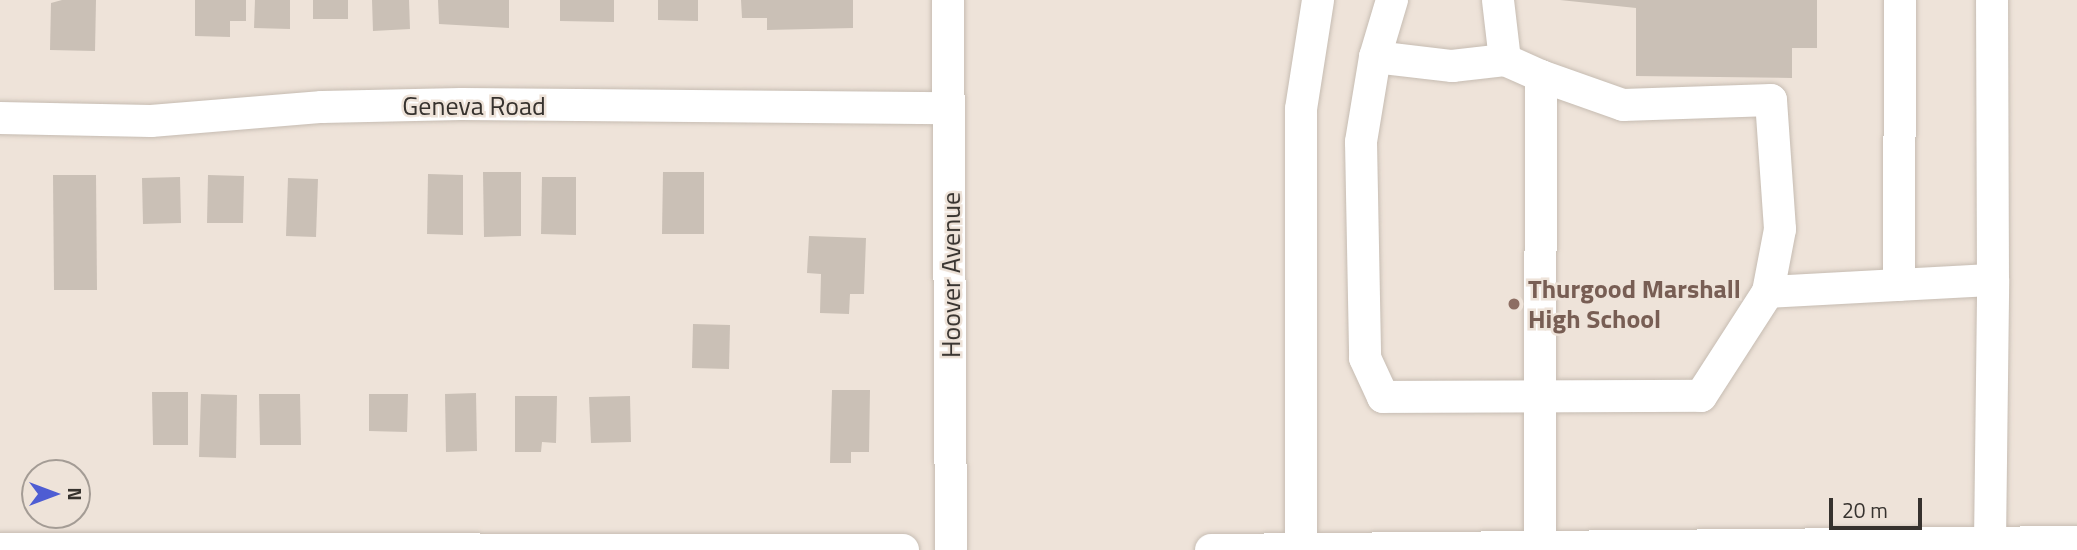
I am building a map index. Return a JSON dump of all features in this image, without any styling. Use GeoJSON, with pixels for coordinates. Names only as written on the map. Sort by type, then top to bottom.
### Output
{"type":"FeatureCollection","features":[{"type":"Feature","properties":{"kind":"street","name":"Hoover Avenue"},"geometry":{"type":"LineString","coordinates":[[948,0],[951,550]]}},
{"type":"Feature","properties":{"kind":"street"},"geometry":{"type":"LineString","coordinates":[[1301,550],[1301,109],[1318,0]]}},
{"type":"Feature","properties":{"kind":"street"},"geometry":{"type":"LineString","coordinates":[[1375,57],[1452,66],[1505,61],[1623,104],[1771,100],[1780,229],[1768,292],[1701,397],[1383,397],[1365,358],[1361,142],[1375,57],[1392,0]]}},
{"type":"Feature","properties":{"kind":"street"},"geometry":{"type":"LineString","coordinates":[[1498,0],[1505,61]]}},
{"type":"Feature","properties":{"kind":"street"},"geometry":{"type":"LineString","coordinates":[[1899,285],[1900,0]]}},
{"type":"Feature","properties":{"kind":"street"},"geometry":{"type":"LineString","coordinates":[[1990,543],[1992,0]]}},
{"type":"Feature","properties":{"kind":"street"},"geometry":{"type":"LineString","coordinates":[[1540,549],[1544,397],[1541,76]]}},
{"type":"Feature","properties":{"kind":"street","name":"Geneva Road"},"geometry":{"type":"LineString","coordinates":[[0,118],[151,121],[322,107],[461,104],[949,108]]}},
{"type":"Feature","properties":{"kind":"street"},"geometry":{"type":"LineString","coordinates":[[1768,292],[1993,280]]}},
{"type":"Feature","properties":{"kind":"street"},"geometry":{"type":"LineString","coordinates":[[1211,550],[2077,542]]}},
{"type":"Feature","properties":{"kind":"street"},"geometry":{"type":"LineString","coordinates":[[0,549],[903,550]]}},
{"type":"Feature","properties":{"kind":"building"},"geometry":{"type":"Polygon","coordinates":[[[62,0],[96,0],[95,51],[50,50],[51,3],[62,0]]]}},
{"type":"Feature","properties":{"kind":"building"},"geometry":{"type":"Polygon","coordinates":[[[195,0],[246,0],[246,21],[230,21],[230,37],[195,36],[195,0]]]}},
{"type":"Feature","properties":{"kind":"building"},"geometry":{"type":"Polygon","coordinates":[[[255,0],[290,0],[290,29],[254,28],[255,0]]]}},
{"type":"Feature","properties":{"kind":"building"},"geometry":{"type":"Polygon","coordinates":[[[313,0],[348,0],[348,19],[313,19],[313,0]]]}},
{"type":"Feature","properties":{"kind":"building"},"geometry":{"type":"Polygon","coordinates":[[[372,0],[409,0],[410,29],[373,31],[372,0]]]}},
{"type":"Feature","properties":{"kind":"building"},"geometry":{"type":"Polygon","coordinates":[[[438,0],[509,0],[509,28],[439,24],[438,0]]]}},
{"type":"Feature","properties":{"kind":"building"},"geometry":{"type":"Polygon","coordinates":[[[560,0],[614,0],[614,22],[560,21],[560,0]]]}},
{"type":"Feature","properties":{"kind":"building"},"geometry":{"type":"Polygon","coordinates":[[[658,0],[698,0],[698,21],[658,20],[658,0]]]}},
{"type":"Feature","properties":{"kind":"building"},"geometry":{"type":"Polygon","coordinates":[[[741,0],[853,0],[853,28],[767,30],[767,18],[742,18],[741,0]]]}},
{"type":"Feature","properties":{"kind":"building"},"geometry":{"type":"Polygon","coordinates":[[[1560,0],[1817,0],[1817,48],[1792,48],[1792,78],[1636,76],[1636,8],[1560,0]]]}},
{"type":"Feature","properties":{"kind":"building"},"geometry":{"type":"Polygon","coordinates":[[[483,172],[521,172],[521,236],[484,237],[483,172]]]}},
{"type":"Feature","properties":{"kind":"building"},"geometry":{"type":"Polygon","coordinates":[[[663,172],[704,172],[704,234],[662,234],[663,172]]]}},
{"type":"Feature","properties":{"kind":"building"},"geometry":{"type":"Polygon","coordinates":[[[428,174],[463,175],[463,235],[427,234],[428,174]]]}},
{"type":"Feature","properties":{"kind":"building"},"geometry":{"type":"Polygon","coordinates":[[[53,175],[96,175],[97,290],[54,290],[53,175]]]}},
{"type":"Feature","properties":{"kind":"building"},"geometry":{"type":"Polygon","coordinates":[[[208,175],[244,176],[243,223],[207,223],[208,175]]]}},
{"type":"Feature","properties":{"kind":"building"},"geometry":{"type":"Polygon","coordinates":[[[180,177],[181,223],[143,224],[142,178],[180,177]]]}},
{"type":"Feature","properties":{"kind":"building"},"geometry":{"type":"Polygon","coordinates":[[[542,177],[576,177],[576,235],[541,234],[542,177]]]}},
{"type":"Feature","properties":{"kind":"building"},"geometry":{"type":"Polygon","coordinates":[[[288,178],[318,179],[316,237],[286,236],[288,178]]]}},
{"type":"Feature","properties":{"kind":"building"},"geometry":{"type":"Polygon","coordinates":[[[809,236],[866,238],[864,294],[850,294],[849,314],[820,313],[821,274],[807,273],[809,236]]]}},
{"type":"Feature","properties":{"kind":"building"},"geometry":{"type":"Polygon","coordinates":[[[693,324],[730,325],[729,369],[692,368],[693,324]]]}},
{"type":"Feature","properties":{"kind":"building"},"geometry":{"type":"Polygon","coordinates":[[[832,390],[870,390],[869,452],[851,452],[851,463],[830,463],[832,390]]]}},
{"type":"Feature","properties":{"kind":"building"},"geometry":{"type":"Polygon","coordinates":[[[152,392],[188,392],[188,445],[153,445],[152,392]]]}},
{"type":"Feature","properties":{"kind":"building"},"geometry":{"type":"Polygon","coordinates":[[[476,393],[477,451],[446,452],[445,394],[476,393]]]}},
{"type":"Feature","properties":{"kind":"building"},"geometry":{"type":"Polygon","coordinates":[[[201,394],[237,395],[236,458],[199,457],[201,394]]]}},
{"type":"Feature","properties":{"kind":"building"},"geometry":{"type":"Polygon","coordinates":[[[259,394],[300,394],[301,445],[260,445],[259,394]]]}},
{"type":"Feature","properties":{"kind":"building"},"geometry":{"type":"Polygon","coordinates":[[[369,394],[408,394],[407,432],[369,431],[369,394]]]}},
{"type":"Feature","properties":{"kind":"building"},"geometry":{"type":"Polygon","coordinates":[[[515,396],[557,396],[556,443],[542,442],[541,452],[515,452],[515,396]]]}},
{"type":"Feature","properties":{"kind":"building"},"geometry":{"type":"Polygon","coordinates":[[[630,396],[631,442],[591,443],[589,397],[630,396]]]}},
{"type":"Feature","properties":{"kind":"place","name":"Thurgood Marshall High School"},"geometry":{"type":"Point","coordinates":[1514,304]}}]}
